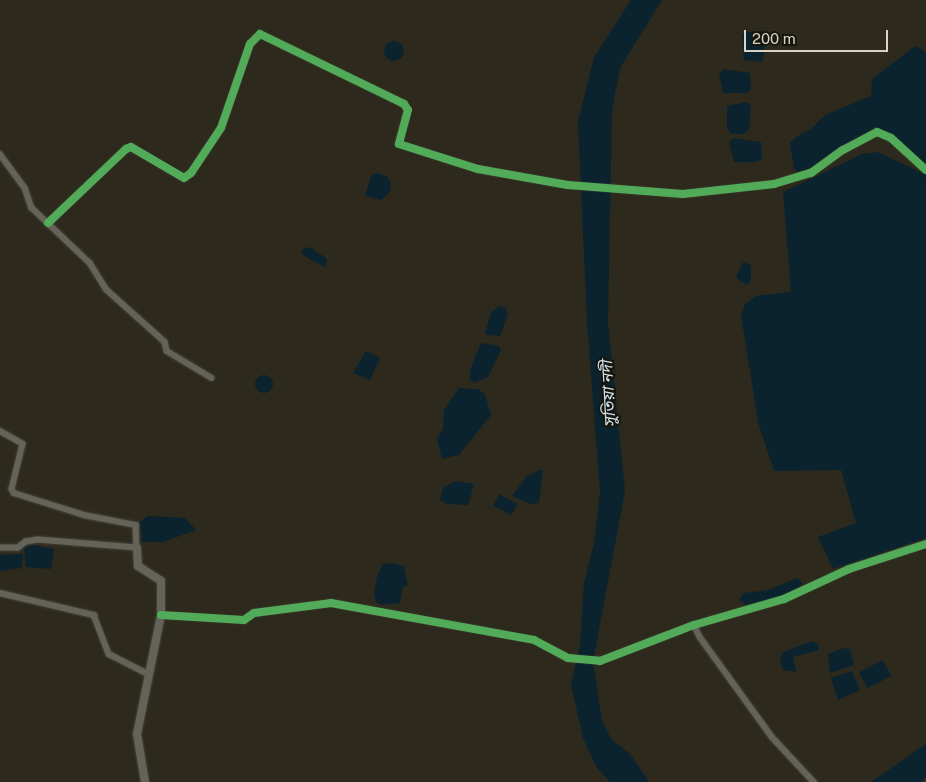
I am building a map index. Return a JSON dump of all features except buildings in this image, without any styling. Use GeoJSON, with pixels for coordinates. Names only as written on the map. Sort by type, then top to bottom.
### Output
{"type":"FeatureCollection","features":[{"type":"Feature","properties":{"kind":"street"},"geometry":{"type":"LineString","coordinates":[[48,222],[126,149],[131,147],[184,178],[191,173],[221,128],[250,44],[256,34],[260,34],[404,104],[408,110],[399,144],[458,164],[568,185],[684,194],[774,184],[821,168],[843,150],[877,132],[891,138],[926,170]]}},
{"type":"Feature","properties":{"kind":"street"},"geometry":{"type":"LineString","coordinates":[[0,154],[25,188],[32,208],[90,263],[106,289],[165,342],[167,351],[212,378]]}},
{"type":"Feature","properties":{"kind":"street"},"geometry":{"type":"LineString","coordinates":[[0,432],[23,444],[12,488],[14,493],[84,515],[136,525],[138,566],[162,581],[161,615],[137,734],[145,782]]}},
{"type":"Feature","properties":{"kind":"street"},"geometry":{"type":"LineString","coordinates":[[0,548],[18,548],[26,542],[38,540],[137,548]]}},
{"type":"Feature","properties":{"kind":"street"},"geometry":{"type":"LineString","coordinates":[[161,615],[244,620],[254,613],[331,603],[534,640],[568,658],[600,661],[694,625],[784,599],[849,569],[926,544]]}},
{"type":"Feature","properties":{"kind":"street"},"geometry":{"type":"LineString","coordinates":[[0,593],[94,615],[109,654],[148,674]]}},
{"type":"Feature","properties":{"kind":"street"},"geometry":{"type":"LineString","coordinates":[[694,625],[772,737],[814,782]]}},
{"type":"Feature","properties":{"kind":"water","name":"সুতিয়া নদী"},"geometry":{"type":"Polygon","coordinates":[[[631,0],[662,0],[620,68],[612,110],[608,322],[625,491],[593,662],[602,720],[611,739],[630,754],[649,782],[610,782],[597,768],[583,738],[571,685],[580,644],[584,583],[594,544],[600,492],[587,322],[578,121],[594,57],[631,0]]]}},
{"type":"Feature","properties":{"kind":"water"},"geometry":{"type":"Polygon","coordinates":[[[762,31],[767,36],[762,62],[744,60],[742,34],[762,31]]]}},
{"type":"Feature","properties":{"kind":"water"},"geometry":{"type":"Polygon","coordinates":[[[394,41],[401,44],[404,51],[401,58],[394,61],[387,58],[384,51],[387,44],[394,41]]]}},
{"type":"Feature","properties":{"kind":"water"},"geometry":{"type":"Polygon","coordinates":[[[915,46],[926,52],[926,167],[881,131],[812,171],[800,174],[794,169],[790,143],[796,137],[811,129],[825,115],[871,96],[872,79],[915,46]]]}},
{"type":"Feature","properties":{"kind":"water"},"geometry":{"type":"Polygon","coordinates":[[[724,69],[750,73],[751,90],[746,93],[723,93],[719,74],[724,69]]]}},
{"type":"Feature","properties":{"kind":"water"},"geometry":{"type":"Polygon","coordinates":[[[747,102],[751,106],[749,130],[743,134],[731,134],[727,128],[727,106],[747,102]]]}},
{"type":"Feature","properties":{"kind":"water"},"geometry":{"type":"Polygon","coordinates":[[[734,138],[761,142],[762,158],[757,162],[734,162],[729,142],[734,138]]]}},
{"type":"Feature","properties":{"kind":"water"},"geometry":{"type":"Polygon","coordinates":[[[878,152],[926,175],[926,538],[833,569],[818,537],[856,523],[841,470],[774,471],[758,422],[741,315],[745,304],[756,296],[791,292],[783,192],[862,154],[878,152]]]}},
{"type":"Feature","properties":{"kind":"water"},"geometry":{"type":"Polygon","coordinates":[[[376,173],[387,176],[391,183],[390,192],[381,200],[365,196],[371,176],[376,173]]]}},
{"type":"Feature","properties":{"kind":"water"},"geometry":{"type":"Polygon","coordinates":[[[310,247],[327,259],[326,268],[301,254],[303,249],[310,247]]]}},
{"type":"Feature","properties":{"kind":"water"},"geometry":{"type":"Polygon","coordinates":[[[743,262],[751,265],[751,281],[747,285],[736,278],[743,262]]]}},
{"type":"Feature","properties":{"kind":"water"},"geometry":{"type":"Polygon","coordinates":[[[499,306],[505,308],[508,314],[500,336],[487,335],[485,333],[491,313],[499,306]]]}},
{"type":"Feature","properties":{"kind":"water"},"geometry":{"type":"Polygon","coordinates":[[[481,343],[499,346],[501,350],[488,377],[474,383],[470,379],[470,370],[481,343]]]}},
{"type":"Feature","properties":{"kind":"water"},"geometry":{"type":"Polygon","coordinates":[[[366,351],[380,358],[370,380],[353,373],[366,351]]]}},
{"type":"Feature","properties":{"kind":"water"},"geometry":{"type":"Polygon","coordinates":[[[260,375],[268,375],[273,380],[271,391],[260,393],[255,388],[255,380],[260,375]]]}},
{"type":"Feature","properties":{"kind":"water"},"geometry":{"type":"Polygon","coordinates":[[[459,388],[478,389],[485,394],[491,415],[459,455],[442,459],[437,438],[443,429],[444,410],[459,388]]]}},
{"type":"Feature","properties":{"kind":"water"},"geometry":{"type":"Polygon","coordinates":[[[543,470],[539,503],[530,504],[512,496],[527,476],[543,470]]]}},
{"type":"Feature","properties":{"kind":"water"},"geometry":{"type":"Polygon","coordinates":[[[456,481],[474,484],[468,505],[447,504],[440,500],[443,488],[456,481]]]}},
{"type":"Feature","properties":{"kind":"water"},"geometry":{"type":"Polygon","coordinates":[[[499,494],[518,504],[511,515],[493,505],[499,494]]]}},
{"type":"Feature","properties":{"kind":"water"},"geometry":{"type":"Polygon","coordinates":[[[148,516],[185,518],[196,530],[163,542],[142,542],[140,522],[148,516]]]}},
{"type":"Feature","properties":{"kind":"water"},"geometry":{"type":"Polygon","coordinates":[[[32,545],[54,549],[51,569],[26,567],[24,548],[32,545]]]}},
{"type":"Feature","properties":{"kind":"water"},"geometry":{"type":"Polygon","coordinates":[[[23,554],[22,568],[0,571],[0,555],[23,554]]]}},
{"type":"Feature","properties":{"kind":"water"},"geometry":{"type":"Polygon","coordinates":[[[389,563],[404,566],[408,585],[403,587],[400,603],[381,605],[376,602],[374,594],[377,577],[382,565],[389,563]]]}},
{"type":"Feature","properties":{"kind":"water"},"geometry":{"type":"Polygon","coordinates":[[[798,578],[803,584],[793,594],[746,605],[739,600],[744,593],[768,590],[798,578]]]}},
{"type":"Feature","properties":{"kind":"water"},"geometry":{"type":"Polygon","coordinates":[[[811,641],[818,644],[819,650],[793,657],[796,672],[783,670],[780,662],[782,653],[811,641]]]}},
{"type":"Feature","properties":{"kind":"water"},"geometry":{"type":"Polygon","coordinates":[[[843,648],[850,649],[854,665],[830,673],[828,654],[843,648]]]}},
{"type":"Feature","properties":{"kind":"water"},"geometry":{"type":"Polygon","coordinates":[[[883,660],[891,676],[867,688],[859,672],[883,660]]]}},
{"type":"Feature","properties":{"kind":"water"},"geometry":{"type":"Polygon","coordinates":[[[852,671],[860,690],[838,700],[831,678],[852,671]]]}},
{"type":"Feature","properties":{"kind":"water"},"geometry":{"type":"Polygon","coordinates":[[[926,744],[926,777],[921,782],[871,782],[926,744]]]}},
{"type":"Feature","properties":{"kind":"cycle path"},"geometry":{"type":"LineString","coordinates":[[48,223],[126,149],[131,147],[184,178],[191,173],[221,128],[250,44],[260,34],[404,104],[408,110],[399,144],[478,169],[568,185],[683,194],[774,184],[811,173],[843,150],[877,132],[891,138],[926,170]]}},
{"type":"Feature","properties":{"kind":"cycle path"},"geometry":{"type":"LineString","coordinates":[[161,615],[244,620],[254,613],[331,603],[534,640],[568,658],[600,661],[694,625],[784,599],[849,569],[926,544]]}}]}
